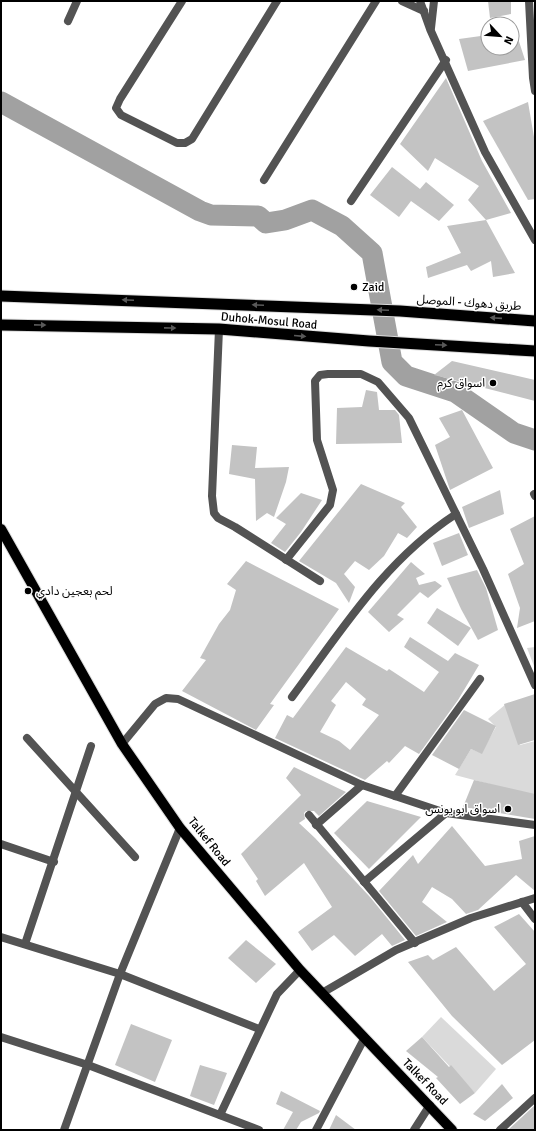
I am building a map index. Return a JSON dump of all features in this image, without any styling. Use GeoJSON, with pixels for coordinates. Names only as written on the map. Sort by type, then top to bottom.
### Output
{"type":"FeatureCollection","features":[{"type":"Feature","properties":{"kind":"highway","name":"Duhok-Mosul Road"},"geometry":{"type":"LineString","coordinates":[[1,296],[400,311]]}},
{"type":"Feature","properties":{"kind":"highway","name":"طريق دهوك - الموصل"},"geometry":{"type":"LineString","coordinates":[[400,311],[535,321]]}},
{"type":"Feature","properties":{"kind":"highway","name":"Duhok-Mosul Road"},"geometry":{"type":"LineString","coordinates":[[1,325],[219,330],[535,351]]}},
{"type":"Feature","properties":{"kind":"main road","name":"Talkef Road"},"geometry":{"type":"LineString","coordinates":[[1,529],[122,744],[180,828],[300,970],[364,1039],[430,1105],[452,1130]]}},
{"type":"Feature","properties":{"kind":"street"},"geometry":{"type":"LineString","coordinates":[[68,20],[77,1]]}},
{"type":"Feature","properties":{"kind":"street"},"geometry":{"type":"LineString","coordinates":[[182,1],[120,99],[116,108],[121,115],[177,143],[185,143],[192,139],[277,1]]}},
{"type":"Feature","properties":{"kind":"street"},"geometry":{"type":"LineString","coordinates":[[264,180],[376,1]]}},
{"type":"Feature","properties":{"kind":"street"},"geometry":{"type":"LineString","coordinates":[[402,1],[424,11]]}},
{"type":"Feature","properties":{"kind":"street"},"geometry":{"type":"LineString","coordinates":[[420,1],[430,29],[446,60],[453,81],[485,152],[535,240]]}},
{"type":"Feature","properties":{"kind":"street"},"geometry":{"type":"LineString","coordinates":[[430,29],[434,1]]}},
{"type":"Feature","properties":{"kind":"street"},"geometry":{"type":"LineString","coordinates":[[529,1],[532,78],[535,91]]}},
{"type":"Feature","properties":{"kind":"street"},"geometry":{"type":"LineString","coordinates":[[351,201],[446,60]]}},
{"type":"Feature","properties":{"kind":"street"},"geometry":{"type":"LineString","coordinates":[[219,330],[212,506],[218,518],[320,581]]}},
{"type":"Feature","properties":{"kind":"street"},"geometry":{"type":"LineString","coordinates":[[286,560],[330,505],[333,498],[333,490],[317,440],[315,381],[320,375],[361,374],[378,382],[409,418],[483,569],[535,685]]}},
{"type":"Feature","properties":{"kind":"street"},"geometry":{"type":"LineString","coordinates":[[292,697],[373,588],[392,566],[431,531],[456,514]]}},
{"type":"Feature","properties":{"kind":"street"},"geometry":{"type":"LineString","coordinates":[[394,796],[480,679]]}},
{"type":"Feature","properties":{"kind":"street"},"geometry":{"type":"LineString","coordinates":[[122,744],[155,704],[166,698],[178,699],[362,785],[446,813],[535,825]]}},
{"type":"Feature","properties":{"kind":"street"},"geometry":{"type":"LineString","coordinates":[[27,738],[135,857]]}},
{"type":"Feature","properties":{"kind":"street"},"geometry":{"type":"LineString","coordinates":[[25,944],[54,862],[91,746]]}},
{"type":"Feature","properties":{"kind":"street"},"geometry":{"type":"LineString","coordinates":[[316,825],[362,785]]}},
{"type":"Feature","properties":{"kind":"street"},"geometry":{"type":"LineString","coordinates":[[364,882],[446,813]]}},
{"type":"Feature","properties":{"kind":"street"},"geometry":{"type":"LineString","coordinates":[[309,816],[415,943]]}},
{"type":"Feature","properties":{"kind":"street"},"geometry":{"type":"LineString","coordinates":[[64,1130],[120,974],[180,828]]}},
{"type":"Feature","properties":{"kind":"street"},"geometry":{"type":"LineString","coordinates":[[1,844],[54,862]]}},
{"type":"Feature","properties":{"kind":"street"},"geometry":{"type":"LineString","coordinates":[[322,993],[396,950],[471,918],[535,898]]}},
{"type":"Feature","properties":{"kind":"street"},"geometry":{"type":"LineString","coordinates":[[522,902],[535,919]]}},
{"type":"Feature","properties":{"kind":"street"},"geometry":{"type":"LineString","coordinates":[[1,937],[120,974],[259,1029]]}},
{"type":"Feature","properties":{"kind":"street"},"geometry":{"type":"LineString","coordinates":[[220,1115],[259,1029],[277,994],[300,970]]}},
{"type":"Feature","properties":{"kind":"street"},"geometry":{"type":"LineString","coordinates":[[1,1037],[88,1064],[259,1130]]}},
{"type":"Feature","properties":{"kind":"street"},"geometry":{"type":"LineString","coordinates":[[316,1130],[364,1039]]}},
{"type":"Feature","properties":{"kind":"street"},"geometry":{"type":"LineString","coordinates":[[500,1130],[535,1098]]}},
{"type":"Feature","properties":{"kind":"street"},"geometry":{"type":"LineString","coordinates":[[414,1130],[430,1105]]}},
{"type":"Feature","properties":{"kind":"shaded area"},"geometry":{"type":"Polygon","coordinates":[[[535,647],[535,666],[534,666],[527,648],[535,647]]]}},
{"type":"Feature","properties":{"kind":"shaded area"},"geometry":{"type":"Polygon","coordinates":[[[506,704],[520,745],[535,741],[534,796],[455,775],[471,749],[481,753],[496,727],[488,719],[506,704]]]}},
{"type":"Feature","properties":{"kind":"shaded area"},"geometry":{"type":"Polygon","coordinates":[[[441,1017],[496,1069],[475,1093],[422,1037],[441,1017]]]}},
{"type":"Feature","properties":{"kind":"building"},"geometry":{"type":"Polygon","coordinates":[[[488,1],[511,1],[511,14],[490,16],[488,1]]]}},
{"type":"Feature","properties":{"kind":"building"},"geometry":{"type":"Polygon","coordinates":[[[480,36],[480,56],[520,56],[520,45],[525,60],[468,71],[459,39],[480,36]]]}},
{"type":"Feature","properties":{"kind":"building"},"geometry":{"type":"Polygon","coordinates":[[[446,78],[482,161],[511,213],[486,220],[468,200],[479,186],[435,158],[428,171],[400,144],[446,78]]]}},
{"type":"Feature","properties":{"kind":"building"},"geometry":{"type":"Polygon","coordinates":[[[528,102],[535,143],[535,199],[528,200],[483,121],[528,102]]]}},
{"type":"Feature","properties":{"kind":"building"},"geometry":{"type":"Polygon","coordinates":[[[392,167],[420,189],[426,182],[454,205],[439,221],[411,201],[399,217],[370,195],[392,167]]]}},
{"type":"Feature","properties":{"kind":"building"},"geometry":{"type":"Polygon","coordinates":[[[486,220],[515,273],[493,277],[491,261],[471,271],[467,265],[428,278],[426,267],[461,253],[447,226],[486,220]]]}},
{"type":"Feature","properties":{"kind":"building"},"geometry":{"type":"Polygon","coordinates":[[[452,361],[535,380],[535,401],[434,375],[452,361]]]}},
{"type":"Feature","properties":{"kind":"building"},"geometry":{"type":"Polygon","coordinates":[[[366,390],[377,392],[379,410],[395,410],[399,415],[402,443],[336,444],[337,408],[362,407],[366,390]]]}},
{"type":"Feature","properties":{"kind":"building"},"geometry":{"type":"Polygon","coordinates":[[[462,410],[493,468],[450,490],[435,445],[450,437],[439,418],[462,410]]]}},
{"type":"Feature","properties":{"kind":"building"},"geometry":{"type":"Polygon","coordinates":[[[232,445],[257,447],[255,468],[289,467],[286,482],[274,517],[267,513],[256,521],[255,479],[229,474],[232,445]]]}},
{"type":"Feature","properties":{"kind":"building"},"geometry":{"type":"Polygon","coordinates":[[[361,484],[405,503],[401,507],[417,527],[407,538],[398,533],[384,556],[369,570],[355,561],[344,574],[355,587],[349,603],[336,583],[299,561],[361,484]]]}},
{"type":"Feature","properties":{"kind":"building"},"geometry":{"type":"Polygon","coordinates":[[[500,490],[504,514],[469,528],[462,507],[500,490]]]}},
{"type":"Feature","properties":{"kind":"building"},"geometry":{"type":"Polygon","coordinates":[[[301,493],[322,500],[301,532],[285,552],[271,543],[286,524],[276,518],[301,493]]]}},
{"type":"Feature","properties":{"kind":"building"},"geometry":{"type":"Polygon","coordinates":[[[535,516],[535,621],[517,628],[520,608],[508,574],[524,564],[510,529],[535,516]]]}},
{"type":"Feature","properties":{"kind":"building"},"geometry":{"type":"Polygon","coordinates":[[[459,533],[468,555],[442,566],[433,543],[459,533]]]}},
{"type":"Feature","properties":{"kind":"building"},"geometry":{"type":"Polygon","coordinates":[[[246,561],[339,609],[270,704],[274,705],[256,730],[182,691],[206,660],[200,658],[219,624],[230,610],[236,590],[227,584],[246,561]]]}},
{"type":"Feature","properties":{"kind":"building"},"geometry":{"type":"Polygon","coordinates":[[[411,562],[425,574],[416,578],[419,585],[435,581],[442,586],[428,598],[420,592],[397,615],[404,619],[389,632],[368,612],[411,562]]]}},
{"type":"Feature","properties":{"kind":"building"},"geometry":{"type":"Polygon","coordinates":[[[477,570],[486,588],[498,630],[478,640],[461,609],[447,578],[477,570]]]}},
{"type":"Feature","properties":{"kind":"building"},"geometry":{"type":"Polygon","coordinates":[[[437,608],[471,628],[458,646],[427,623],[437,608]]]}},
{"type":"Feature","properties":{"kind":"building"},"geometry":{"type":"Polygon","coordinates":[[[410,637],[448,661],[455,653],[479,665],[458,700],[419,754],[405,746],[389,763],[387,761],[365,780],[275,738],[287,715],[293,718],[346,647],[387,671],[389,669],[424,692],[439,672],[404,647],[410,637]],[[346,682],[331,701],[336,705],[320,732],[339,741],[350,750],[379,715],[362,705],[366,699],[346,682]]]}},
{"type":"Feature","properties":{"kind":"building"},"geometry":{"type":"Polygon","coordinates":[[[535,694],[535,740],[518,745],[504,704],[535,694]]]}},
{"type":"Feature","properties":{"kind":"building"},"geometry":{"type":"Polygon","coordinates":[[[464,710],[496,726],[482,754],[471,749],[459,769],[432,755],[464,710]]]}},
{"type":"Feature","properties":{"kind":"building"},"geometry":{"type":"Polygon","coordinates":[[[294,767],[346,792],[319,816],[314,811],[306,811],[304,813],[305,819],[299,823],[370,897],[405,940],[392,946],[382,934],[355,956],[334,935],[312,951],[298,932],[332,907],[304,863],[265,896],[256,881],[258,879],[241,854],[301,795],[286,778],[294,767]]]}},
{"type":"Feature","properties":{"kind":"building"},"geometry":{"type":"Polygon","coordinates":[[[474,780],[535,794],[535,819],[463,807],[474,780]]]}},
{"type":"Feature","properties":{"kind":"building"},"geometry":{"type":"Polygon","coordinates":[[[367,801],[421,817],[369,869],[334,833],[367,801]]]}},
{"type":"Feature","properties":{"kind":"building"},"geometry":{"type":"Polygon","coordinates":[[[452,826],[485,866],[522,859],[519,841],[535,836],[535,891],[516,875],[478,910],[466,914],[452,899],[432,887],[422,902],[447,922],[416,936],[379,891],[413,855],[418,864],[452,826]]]}},
{"type":"Feature","properties":{"kind":"building"},"geometry":{"type":"Polygon","coordinates":[[[519,914],[535,932],[535,1040],[502,1065],[452,1016],[408,962],[428,955],[433,960],[456,947],[494,991],[526,964],[494,927],[519,914]]]}},
{"type":"Feature","properties":{"kind":"building"},"geometry":{"type":"Polygon","coordinates":[[[246,940],[276,964],[256,983],[228,958],[246,940]]]}},
{"type":"Feature","properties":{"kind":"building"},"geometry":{"type":"Polygon","coordinates":[[[131,1024],[172,1040],[155,1082],[115,1065],[131,1024]]]}},
{"type":"Feature","properties":{"kind":"building"},"geometry":{"type":"Polygon","coordinates":[[[422,1037],[449,1067],[451,1065],[475,1093],[460,1104],[436,1078],[438,1077],[406,1051],[422,1037]]]}},
{"type":"Feature","properties":{"kind":"building"},"geometry":{"type":"Polygon","coordinates":[[[200,1065],[227,1073],[214,1105],[190,1096],[200,1065]]]}},
{"type":"Feature","properties":{"kind":"building"},"geometry":{"type":"Polygon","coordinates":[[[502,1084],[513,1098],[485,1121],[473,1114],[502,1084]]]}},
{"type":"Feature","properties":{"kind":"building"},"geometry":{"type":"Polygon","coordinates":[[[281,1091],[320,1111],[319,1113],[301,1122],[296,1130],[283,1130],[293,1112],[276,1104],[281,1091]]]}},
{"type":"Feature","properties":{"kind":"building"},"geometry":{"type":"Polygon","coordinates":[[[535,1105],[535,1130],[508,1130],[535,1105]]]}},
{"type":"Feature","properties":{"kind":"building"},"geometry":{"type":"Polygon","coordinates":[[[336,1115],[356,1130],[329,1130],[336,1115]]]}},
{"type":"Feature","properties":{"kind":"waterway"},"geometry":{"type":"LineString","coordinates":[[1,102],[200,211],[211,215],[258,216],[266,223],[285,220],[312,210],[342,226],[372,253],[392,362],[406,376],[455,392],[514,433],[535,440]]}},
{"type":"Feature","properties":{"kind":"place","name":"Zaid"},"geometry":{"type":"Point","coordinates":[354,287]}},
{"type":"Feature","properties":{"kind":"place","name":"اسواق كرم"},"geometry":{"type":"Point","coordinates":[493,383]}},
{"type":"Feature","properties":{"kind":"place","name":"لحم بعجين دادي"},"geometry":{"type":"Point","coordinates":[28,591]}},
{"type":"Feature","properties":{"kind":"place","name":"اسواق ابو يونس"},"geometry":{"type":"Point","coordinates":[508,809]}}]}
